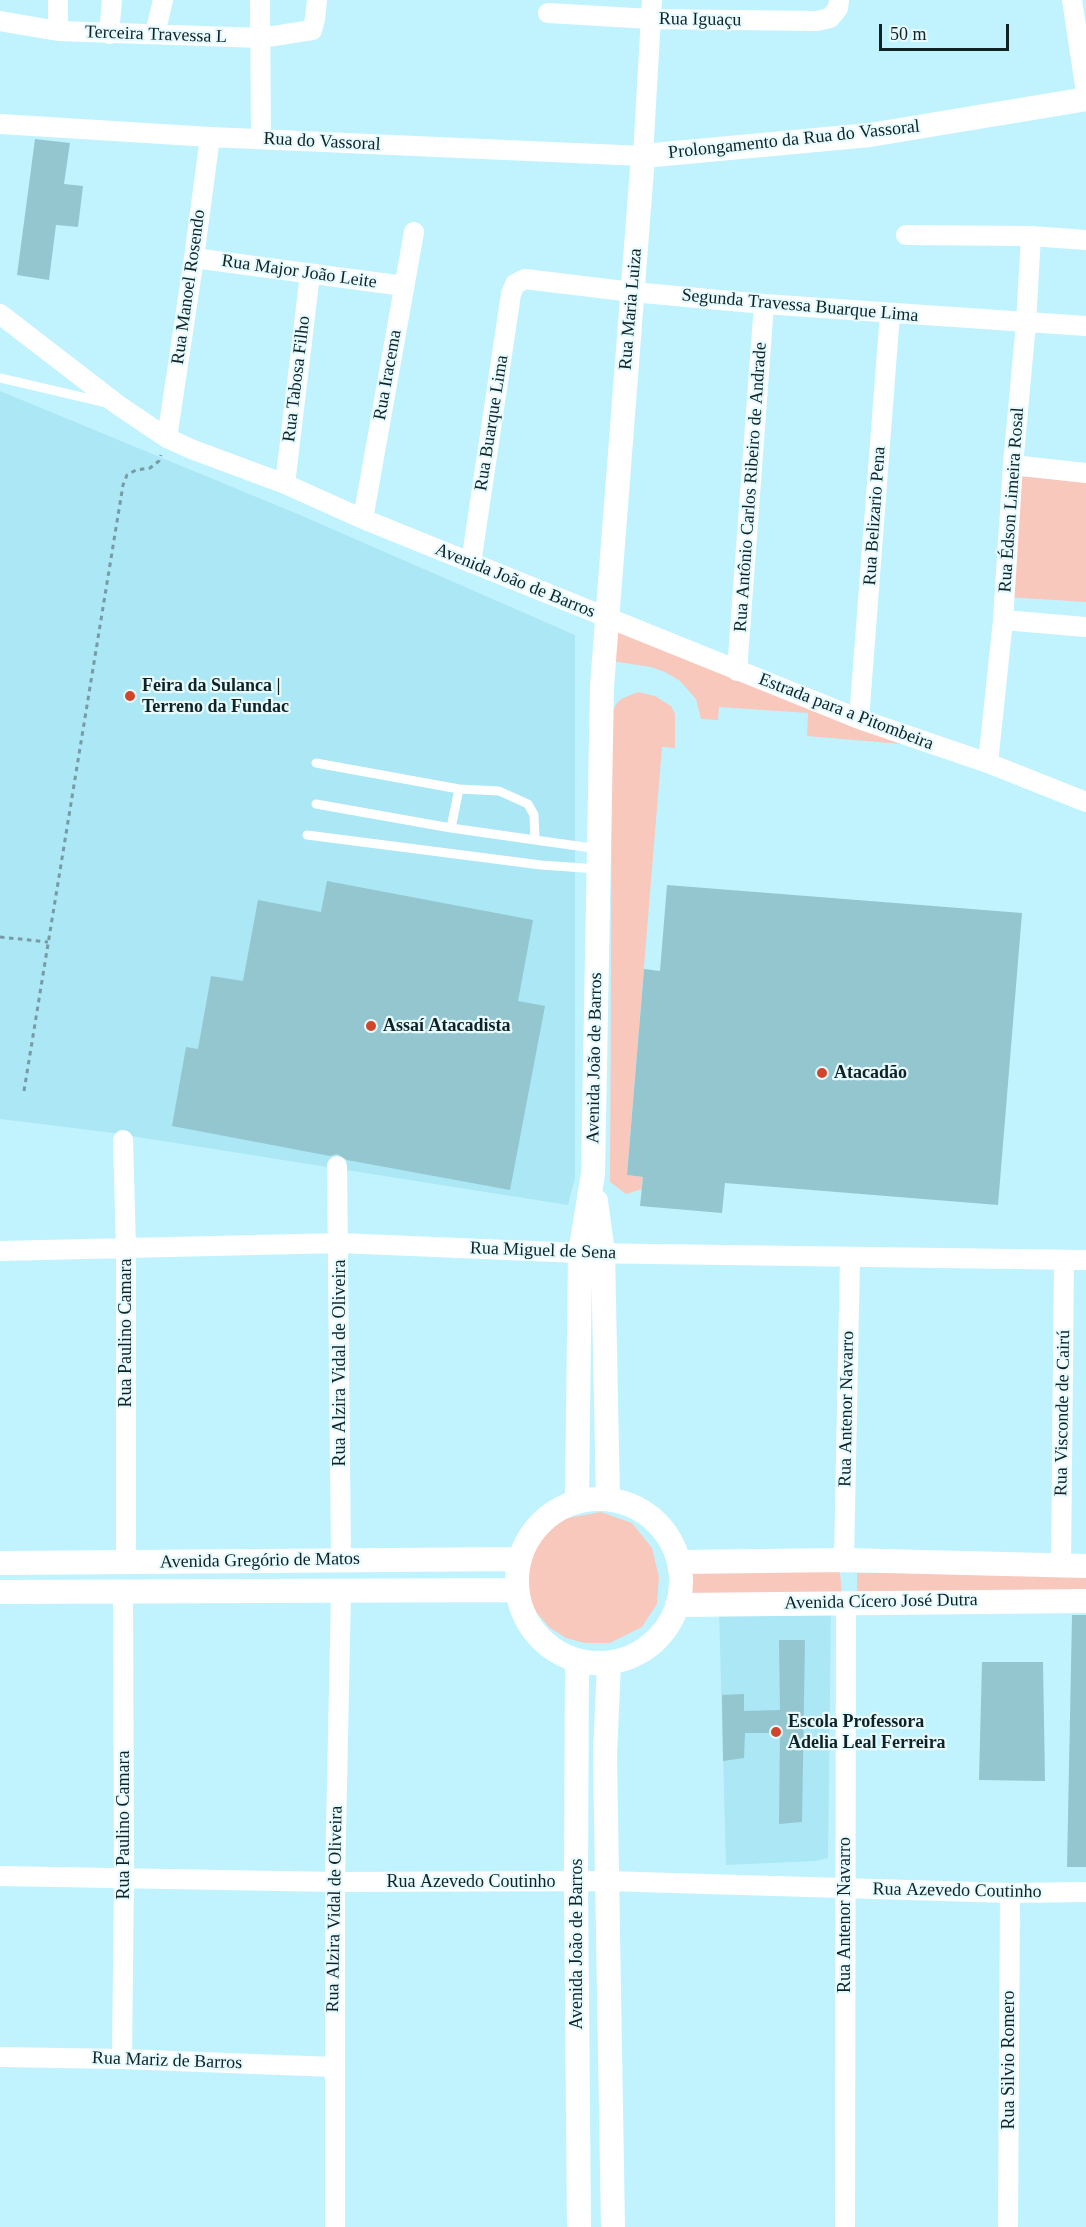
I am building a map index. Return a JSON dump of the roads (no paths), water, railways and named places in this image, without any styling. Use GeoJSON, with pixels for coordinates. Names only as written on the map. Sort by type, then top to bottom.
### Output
{"type":"FeatureCollection","features":[{"type":"Feature","properties":{"kind":"street"},"geometry":{"type":"LineString","coordinates":[[58,0],[58,31]]}},
{"type":"Feature","properties":{"kind":"street"},"geometry":{"type":"LineString","coordinates":[[109,34],[112,0]]}},
{"type":"Feature","properties":{"kind":"street"},"geometry":{"type":"LineString","coordinates":[[155,34],[163,0]]}},
{"type":"Feature","properties":{"kind":"street"},"geometry":{"type":"LineString","coordinates":[[260,0],[261,139]]}},
{"type":"Feature","properties":{"kind":"street","name":"Terceira Travessa L"},"geometry":{"type":"LineString","coordinates":[[0,21],[58,31],[261,38],[312,30],[317,0]]}},
{"type":"Feature","properties":{"kind":"street","name":"Rua Iguaçu"},"geometry":{"type":"LineString","coordinates":[[548,12],[652,9],[826,20],[835,14],[839,0]]}},
{"type":"Feature","properties":{"kind":"street"},"geometry":{"type":"LineString","coordinates":[[1072,0],[1086,92]]}},
{"type":"Feature","properties":{"kind":"street","name":"Rua Maria Luiza"},"geometry":{"type":"LineString","coordinates":[[607,618],[643,156],[652,9]]}},
{"type":"Feature","properties":{"kind":"street","name":"Prolongamento da Rua do Vassoral"},"geometry":{"type":"LineString","coordinates":[[643,156],[870,135],[1086,99]]}},
{"type":"Feature","properties":{"kind":"street","name":"Rua do Vassoral"},"geometry":{"type":"LineString","coordinates":[[0,124],[210,137],[643,156]]}},
{"type":"Feature","properties":{"kind":"street","name":"Rua Manoel Rosendo"},"geometry":{"type":"LineString","coordinates":[[167,438],[195,258],[210,137]]}},
{"type":"Feature","properties":{"kind":"street","name":"Rua Iracema"},"geometry":{"type":"LineString","coordinates":[[363,519],[414,232]]}},
{"type":"Feature","properties":{"kind":"street"},"geometry":{"type":"LineString","coordinates":[[906,235],[1031,236],[1086,240]]}},
{"type":"Feature","properties":{"kind":"street","name":"Rua Édson Limeira Rosal"},"geometry":{"type":"LineString","coordinates":[[988,764],[1002,620],[1031,236]]}},
{"type":"Feature","properties":{"kind":"street","name":"Rua Major João Leite"},"geometry":{"type":"LineString","coordinates":[[195,258],[404,286]]}},
{"type":"Feature","properties":{"kind":"street","name":"Rua Tabosa Filho"},"geometry":{"type":"LineString","coordinates":[[285,484],[310,274]]}},
{"type":"Feature","properties":{"kind":"street","name":"Segunda Travessa Buarque Lima"},"geometry":{"type":"LineString","coordinates":[[515,284],[525,279],[764,304],[1086,326]]}},
{"type":"Feature","properties":{"kind":"street","name":"Rua Buarque Lima"},"geometry":{"type":"LineString","coordinates":[[471,563],[515,284]]}},
{"type":"Feature","properties":{"kind":"street","name":"Rua Antônio Carlos Ribeiro de Andrade"},"geometry":{"type":"LineString","coordinates":[[737,671],[764,304]]}},
{"type":"Feature","properties":{"kind":"street","name":"Rua Belizario Pena"},"geometry":{"type":"LineString","coordinates":[[860,719],[890,313]]}},
{"type":"Feature","properties":{"kind":"street","name":"Avenida João de Barros"},"geometry":{"type":"LineString","coordinates":[[0,314],[42,344],[118,405],[167,438],[190,449],[285,484],[363,519],[607,618],[602,686],[591,1253],[578,1501]]}},
{"type":"Feature","properties":{"kind":"street"},"geometry":{"type":"LineString","coordinates":[[1013,465],[1086,473]]}},
{"type":"Feature","properties":{"kind":"street","name":"Estrada para a Pitombeira"},"geometry":{"type":"LineString","coordinates":[[607,618],[860,719],[988,764],[1086,802]]}},
{"type":"Feature","properties":{"kind":"street"},"geometry":{"type":"LineString","coordinates":[[1002,620],[1086,627]]}},
{"type":"Feature","properties":{"kind":"street","name":"Rua Paulino Camara"},"geometry":{"type":"LineString","coordinates":[[123,1140],[126,1249],[126,1562]]}},
{"type":"Feature","properties":{"kind":"street","name":"Rua Alzira Vidal de Oliveira"},"geometry":{"type":"LineString","coordinates":[[337,1166],[341,1560]]}},
{"type":"Feature","properties":{"kind":"street","name":"Rua Miguel de Sena"},"geometry":{"type":"LineString","coordinates":[[0,1251],[339,1243],[591,1253],[1086,1260]]}},
{"type":"Feature","properties":{"kind":"street","name":"Avenida João de Barros"},"geometry":{"type":"LineString","coordinates":[[591,1253],[608,1498]]}},
{"type":"Feature","properties":{"kind":"street","name":"Rua Antenor Navarro"},"geometry":{"type":"LineString","coordinates":[[844,1560],[850,1257]]}},
{"type":"Feature","properties":{"kind":"street","name":"Rua Visconde de Cairú"},"geometry":{"type":"LineString","coordinates":[[1061,1566],[1064,1260]]}},
{"type":"Feature","properties":{"kind":"street"},"geometry":{"type":"LineString","coordinates":[[608,1498],[632,1505],[654,1519],[670,1539],[679,1562],[681,1583],[669,1625],[653,1643],[634,1656],[609,1663],[578,1661],[554,1651],[535,1634],[522,1612],[517,1590],[519,1559],[531,1533],[552,1513],[578,1501],[608,1498]]}},
{"type":"Feature","properties":{"kind":"street","name":"Avenida Gregório de Matos"},"geometry":{"type":"LineString","coordinates":[[0,1563],[519,1559]]}},
{"type":"Feature","properties":{"kind":"street","name":"Avenida Cícero José Dutra"},"geometry":{"type":"LineString","coordinates":[[679,1562],[844,1560],[1086,1566]]}},
{"type":"Feature","properties":{"kind":"street"},"geometry":{"type":"LineString","coordinates":[[982,1601],[983,1564]]}},
{"type":"Feature","properties":{"kind":"street","name":"Avenida Gregório de Matos"},"geometry":{"type":"LineString","coordinates":[[0,1592],[517,1590]]}},
{"type":"Feature","properties":{"kind":"street","name":"Rua Paulino Camara"},"geometry":{"type":"LineString","coordinates":[[122,2059],[123,1592]]}},
{"type":"Feature","properties":{"kind":"street","name":"Rua Alzira Vidal de Oliveira"},"geometry":{"type":"LineString","coordinates":[[335,2227],[335,1882],[341,1592]]}},
{"type":"Feature","properties":{"kind":"street","name":"Avenida Cícero José Dutra"},"geometry":{"type":"LineString","coordinates":[[676,1605],[1086,1601]]}},
{"type":"Feature","properties":{"kind":"street","name":"Rua Antenor Navarro"},"geometry":{"type":"LineString","coordinates":[[844,2227],[846,1602]]}},
{"type":"Feature","properties":{"kind":"street","name":"Avenida João de Barros"},"geometry":{"type":"LineString","coordinates":[[578,1661],[576,1881],[579,2227]]}},
{"type":"Feature","properties":{"kind":"street","name":"Avenida João de Barros"},"geometry":{"type":"LineString","coordinates":[[609,1663],[605,1756],[613,2227]]}},
{"type":"Feature","properties":{"kind":"street","name":"Rua Azevedo Coutinho"},"geometry":{"type":"LineString","coordinates":[[0,1876],[335,1882],[606,1881],[1010,1893],[1086,1892]]}},
{"type":"Feature","properties":{"kind":"street","name":"Rua Silvio Romero"},"geometry":{"type":"LineString","coordinates":[[1008,2227],[1010,1893]]}},
{"type":"Feature","properties":{"kind":"street","name":"Rua Mariz de Barros"},"geometry":{"type":"LineString","coordinates":[[0,2057],[334,2067]]}},
{"type":"Feature","properties":{"kind":"lane"},"geometry":{"type":"LineString","coordinates":[[0,378],[118,405]]}},
{"type":"Feature","properties":{"kind":"lane"},"geometry":{"type":"LineString","coordinates":[[316,763],[459,789],[499,791],[528,804],[534,815],[536,840]]}},
{"type":"Feature","properties":{"kind":"lane"},"geometry":{"type":"LineString","coordinates":[[451,828],[459,789]]}},
{"type":"Feature","properties":{"kind":"lane"},"geometry":{"type":"LineString","coordinates":[[316,804],[451,828],[536,840],[598,859]]}},
{"type":"Feature","properties":{"kind":"lane"},"geometry":{"type":"LineString","coordinates":[[307,836],[541,865],[598,859]]}},
{"type":"Feature","properties":{"kind":"place","name":"Feira da Sulanca | Terreno da Fundac"},"geometry":{"type":"Point","coordinates":[130,696]}},
{"type":"Feature","properties":{"kind":"place","name":"Assaí Atacadista"},"geometry":{"type":"Point","coordinates":[371,1026]}},
{"type":"Feature","properties":{"kind":"place","name":"Atacadão"},"geometry":{"type":"Point","coordinates":[822,1073]}},
{"type":"Feature","properties":{"kind":"place","name":"Escola Professora Adelia Leal Ferreira"},"geometry":{"type":"Point","coordinates":[776,1732]}}]}
